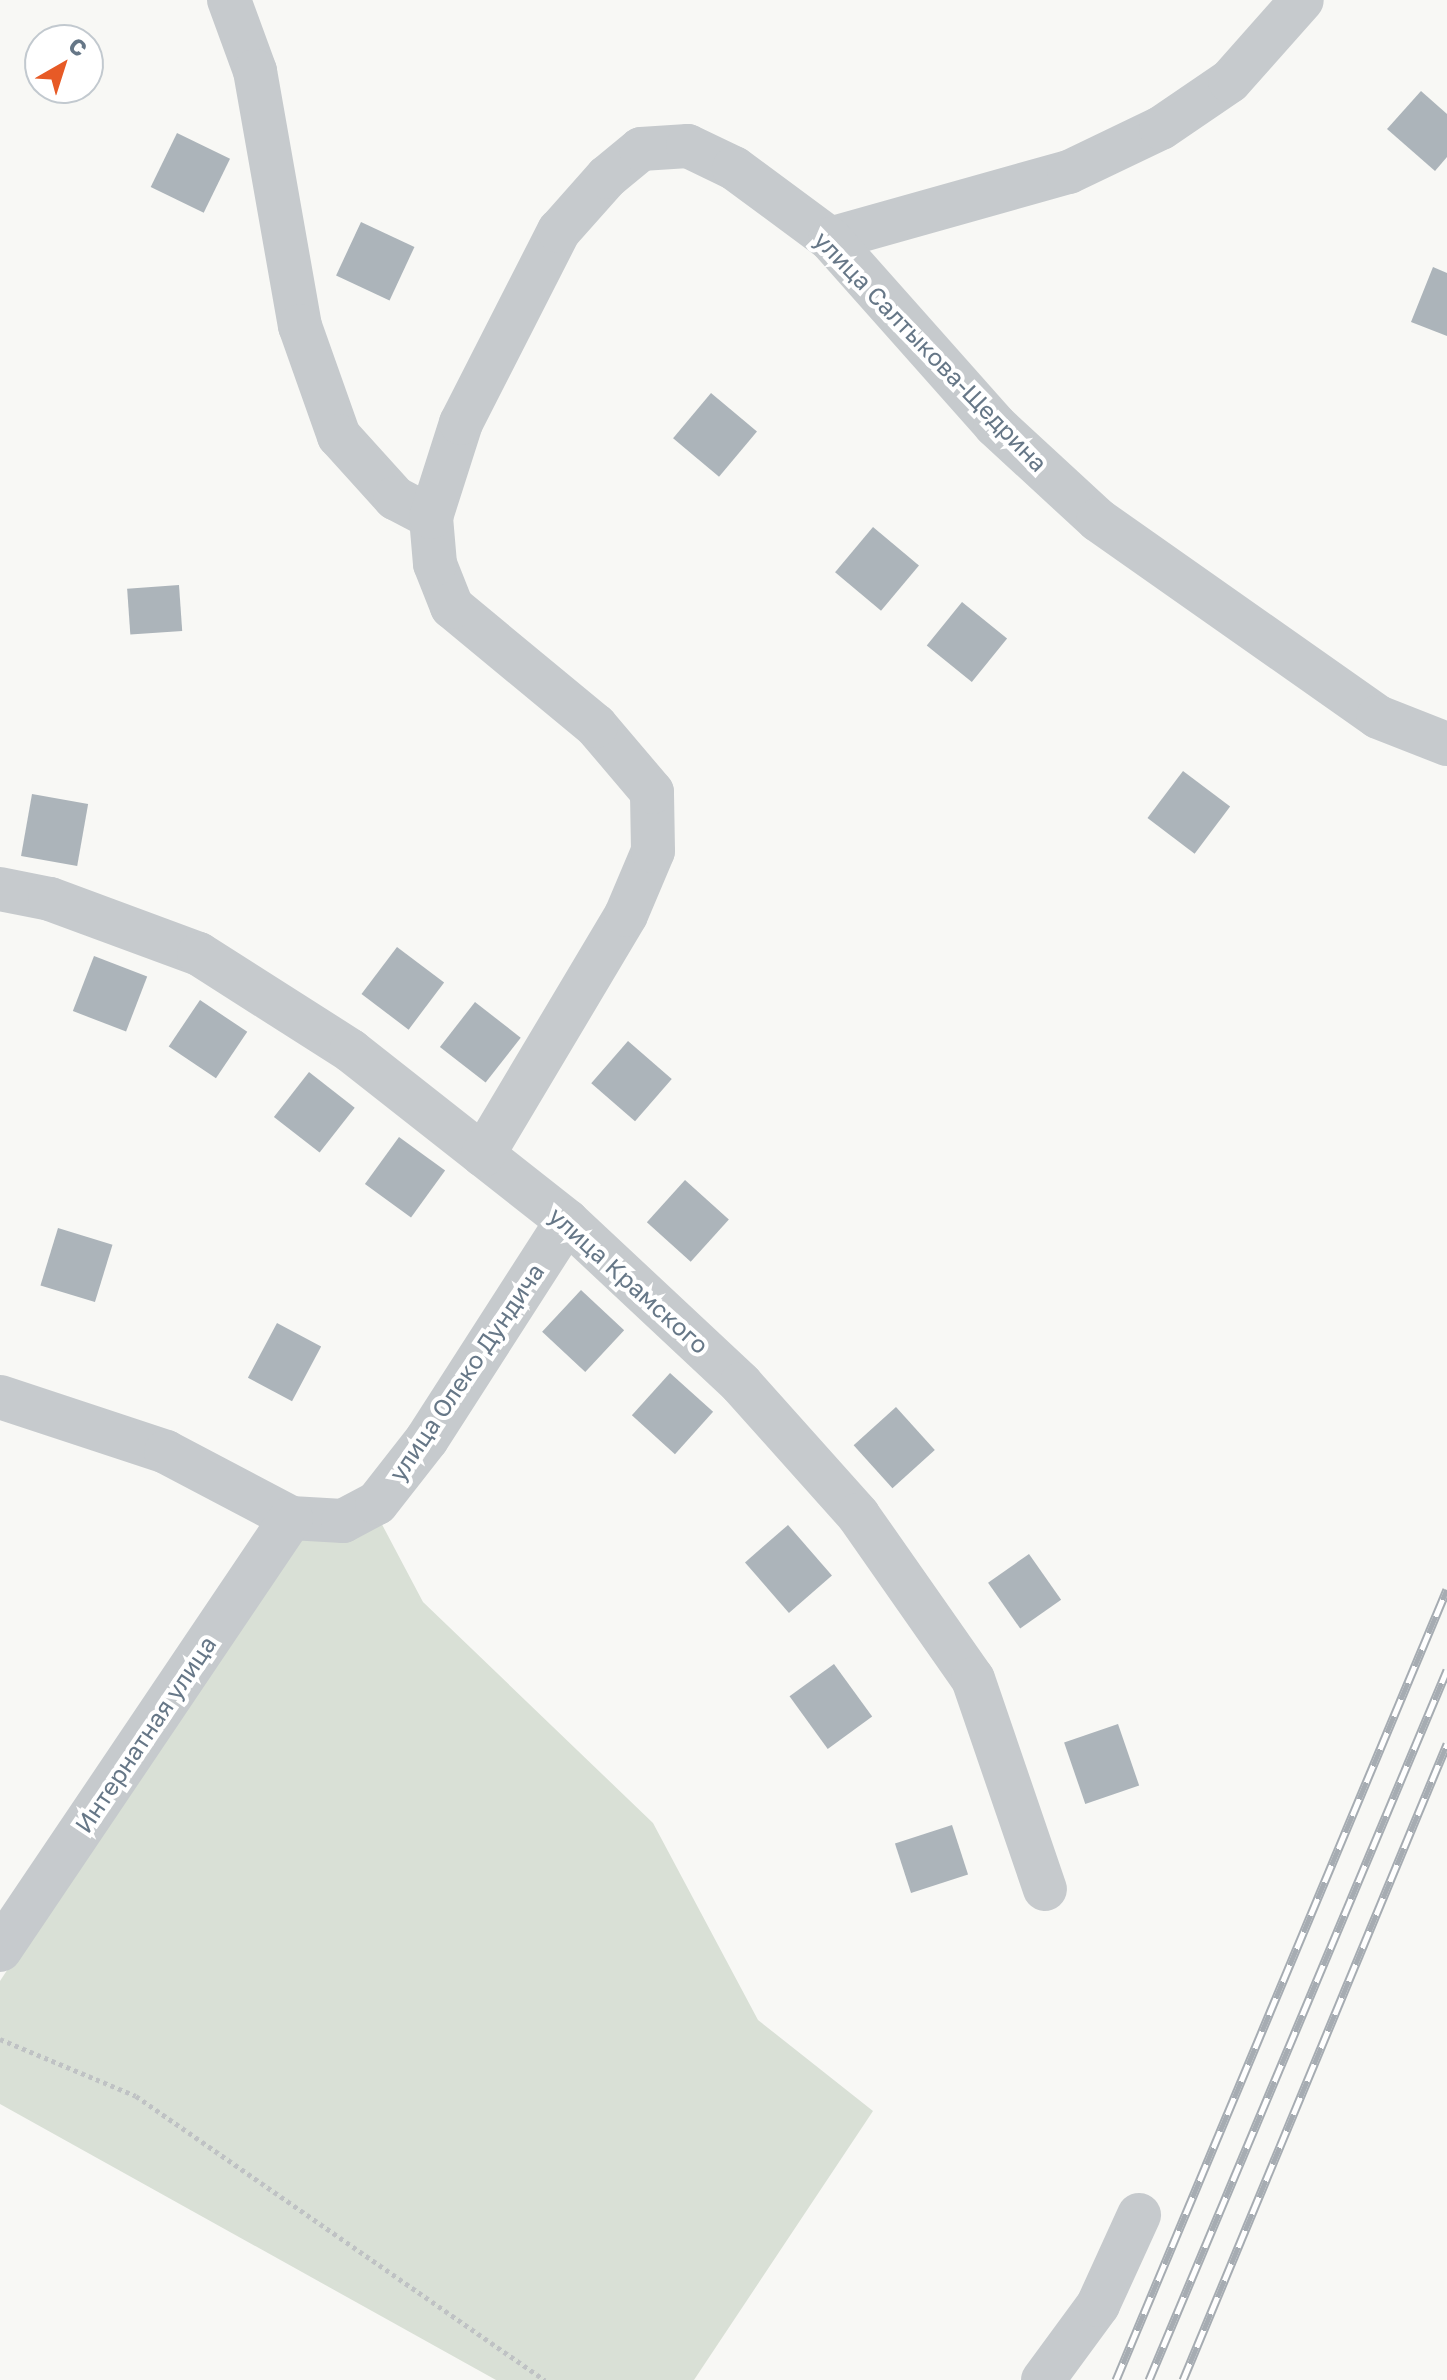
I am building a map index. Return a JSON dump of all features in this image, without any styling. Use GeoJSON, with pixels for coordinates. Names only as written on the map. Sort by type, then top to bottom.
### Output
{"type":"FeatureCollection","features":[{"type":"Feature","properties":{"kind":"street"},"geometry":{"type":"LineString","coordinates":[[229,0],[255,71],[300,326],[339,436],[395,498],[431,517]]}},
{"type":"Feature","properties":{"kind":"street"},"geometry":{"type":"LineString","coordinates":[[830,239],[1069,172],[1161,128],[1230,81],[1302,0]]}},
{"type":"Feature","properties":{"kind":"street","name":"улица Салтыкова-Щедрина"},"geometry":{"type":"LineString","coordinates":[[483,1155],[626,915],[653,851],[652,792],[596,726],[452,607],[435,564],[431,517],[461,423],[559,231],[607,177],[641,149],[688,146],[734,168],[830,239],[995,425],[1098,520],[1378,717],[1447,744]]}},
{"type":"Feature","properties":{"kind":"street","name":"улица Крамского"},"geometry":{"type":"LineString","coordinates":[[0,889],[50,899],[199,954],[351,1051],[567,1221],[741,1384],[858,1515],[973,1679],[1045,1889]]}},
{"type":"Feature","properties":{"kind":"street","name":"улица Олеко Дундича"},"geometry":{"type":"LineString","coordinates":[[0,1397],[166,1452],[291,1518],[343,1521],[377,1503],[427,1439],[567,1221]]}},
{"type":"Feature","properties":{"kind":"street","name":"Интернатная улица"},"geometry":{"type":"LineString","coordinates":[[0,1950],[291,1518]]}},
{"type":"Feature","properties":{"kind":"street"},"geometry":{"type":"LineString","coordinates":[[1043,2380],[1098,2305],[1139,2215]]}},
{"type":"Feature","properties":{"kind":"path"},"geometry":{"type":"LineString","coordinates":[[0,2039],[136,2096],[545,2380]]}},
{"type":"Feature","properties":{"kind":"shaded area"},"geometry":{"type":"Polygon","coordinates":[[[377,1515],[423,1602],[653,1823],[758,2020],[873,2111],[694,2380],[496,2380],[0,2104],[0,1981],[294,1533],[377,1515]]]}},
{"type":"Feature","properties":{"kind":"building"},"geometry":{"type":"Polygon","coordinates":[[[1421,91],[1447,114],[1447,157],[1435,171],[1387,129],[1421,91]]]}},
{"type":"Feature","properties":{"kind":"building"},"geometry":{"type":"Polygon","coordinates":[[[177,133],[230,159],[204,213],[151,187],[177,133]]]}},
{"type":"Feature","properties":{"kind":"building"},"geometry":{"type":"Polygon","coordinates":[[[361,222],[414,247],[390,300],[336,275],[361,222]]]}},
{"type":"Feature","properties":{"kind":"building"},"geometry":{"type":"Polygon","coordinates":[[[1433,267],[1447,273],[1447,336],[1411,322],[1433,267]]]}},
{"type":"Feature","properties":{"kind":"building"},"geometry":{"type":"Polygon","coordinates":[[[711,393],[757,432],[719,477],[673,438],[711,393]]]}},
{"type":"Feature","properties":{"kind":"building"},"geometry":{"type":"Polygon","coordinates":[[[873,527],[919,566],[881,611],[835,572],[873,527]]]}},
{"type":"Feature","properties":{"kind":"building"},"geometry":{"type":"Polygon","coordinates":[[[179,585],[182,631],[130,635],[127,589],[179,585]]]}},
{"type":"Feature","properties":{"kind":"building"},"geometry":{"type":"Polygon","coordinates":[[[962,602],[1007,639],[972,682],[927,646],[962,602]]]}},
{"type":"Feature","properties":{"kind":"building"},"geometry":{"type":"Polygon","coordinates":[[[1183,771],[1230,807],[1195,854],[1147,818],[1183,771]]]}},
{"type":"Feature","properties":{"kind":"building"},"geometry":{"type":"Polygon","coordinates":[[[32,794],[88,804],[77,866],[21,856],[32,794]]]}},
{"type":"Feature","properties":{"kind":"building"},"geometry":{"type":"Polygon","coordinates":[[[397,947],[444,983],[409,1030],[361,994],[397,947]]]}},
{"type":"Feature","properties":{"kind":"building"},"geometry":{"type":"Polygon","coordinates":[[[94,956],[147,976],[126,1032],[73,1011],[94,956]]]}},
{"type":"Feature","properties":{"kind":"building"},"geometry":{"type":"Polygon","coordinates":[[[200,1000],[247,1032],[216,1078],[169,1046],[200,1000]]]}},
{"type":"Feature","properties":{"kind":"building"},"geometry":{"type":"Polygon","coordinates":[[[475,1002],[521,1038],[486,1083],[440,1047],[475,1002]]]}},
{"type":"Feature","properties":{"kind":"building"},"geometry":{"type":"Polygon","coordinates":[[[628,1041],[672,1079],[635,1121],[591,1083],[628,1041]]]}},
{"type":"Feature","properties":{"kind":"building"},"geometry":{"type":"Polygon","coordinates":[[[309,1072],[355,1108],[320,1153],[274,1117],[309,1072]]]}},
{"type":"Feature","properties":{"kind":"building"},"geometry":{"type":"Polygon","coordinates":[[[399,1137],[445,1171],[411,1217],[365,1184],[399,1137]]]}},
{"type":"Feature","properties":{"kind":"building"},"geometry":{"type":"Polygon","coordinates":[[[685,1180],[729,1219],[691,1262],[647,1222],[685,1180]]]}},
{"type":"Feature","properties":{"kind":"building"},"geometry":{"type":"Polygon","coordinates":[[[58,1228],[113,1245],[95,1302],[40,1285],[58,1228]]]}},
{"type":"Feature","properties":{"kind":"building"},"geometry":{"type":"Polygon","coordinates":[[[581,1290],[624,1330],[585,1372],[542,1332],[581,1290]]]}},
{"type":"Feature","properties":{"kind":"building"},"geometry":{"type":"Polygon","coordinates":[[[277,1323],[321,1346],[292,1401],[248,1378],[277,1323]]]}},
{"type":"Feature","properties":{"kind":"building"},"geometry":{"type":"Polygon","coordinates":[[[670,1373],[713,1412],[675,1454],[632,1415],[670,1373]]]}},
{"type":"Feature","properties":{"kind":"building"},"geometry":{"type":"Polygon","coordinates":[[[896,1407],[935,1450],[892,1488],[854,1445],[896,1407]]]}},
{"type":"Feature","properties":{"kind":"building"},"geometry":{"type":"Polygon","coordinates":[[[788,1525],[832,1576],[789,1613],[745,1562],[788,1525]]]}},
{"type":"Feature","properties":{"kind":"building"},"geometry":{"type":"Polygon","coordinates":[[[1029,1554],[1061,1600],[1020,1629],[988,1583],[1029,1554]]]}},
{"type":"Feature","properties":{"kind":"building"},"geometry":{"type":"Polygon","coordinates":[[[834,1664],[872,1717],[828,1749],[790,1696],[834,1664]]]}},
{"type":"Feature","properties":{"kind":"building"},"geometry":{"type":"Polygon","coordinates":[[[1118,1724],[1139,1785],[1085,1804],[1064,1743],[1118,1724]]]}},
{"type":"Feature","properties":{"kind":"building"},"geometry":{"type":"Polygon","coordinates":[[[952,1825],[968,1874],[911,1893],[895,1844],[952,1825]]]}},
{"type":"Feature","properties":{"kind":"railway"},"geometry":{"type":"LineString","coordinates":[[1116,2380],[1447,1589]]}},
{"type":"Feature","properties":{"kind":"railway"},"geometry":{"type":"LineString","coordinates":[[1149,2380],[1447,1670]]}},
{"type":"Feature","properties":{"kind":"railway"},"geometry":{"type":"LineString","coordinates":[[1183,2380],[1447,1744]]}}]}
